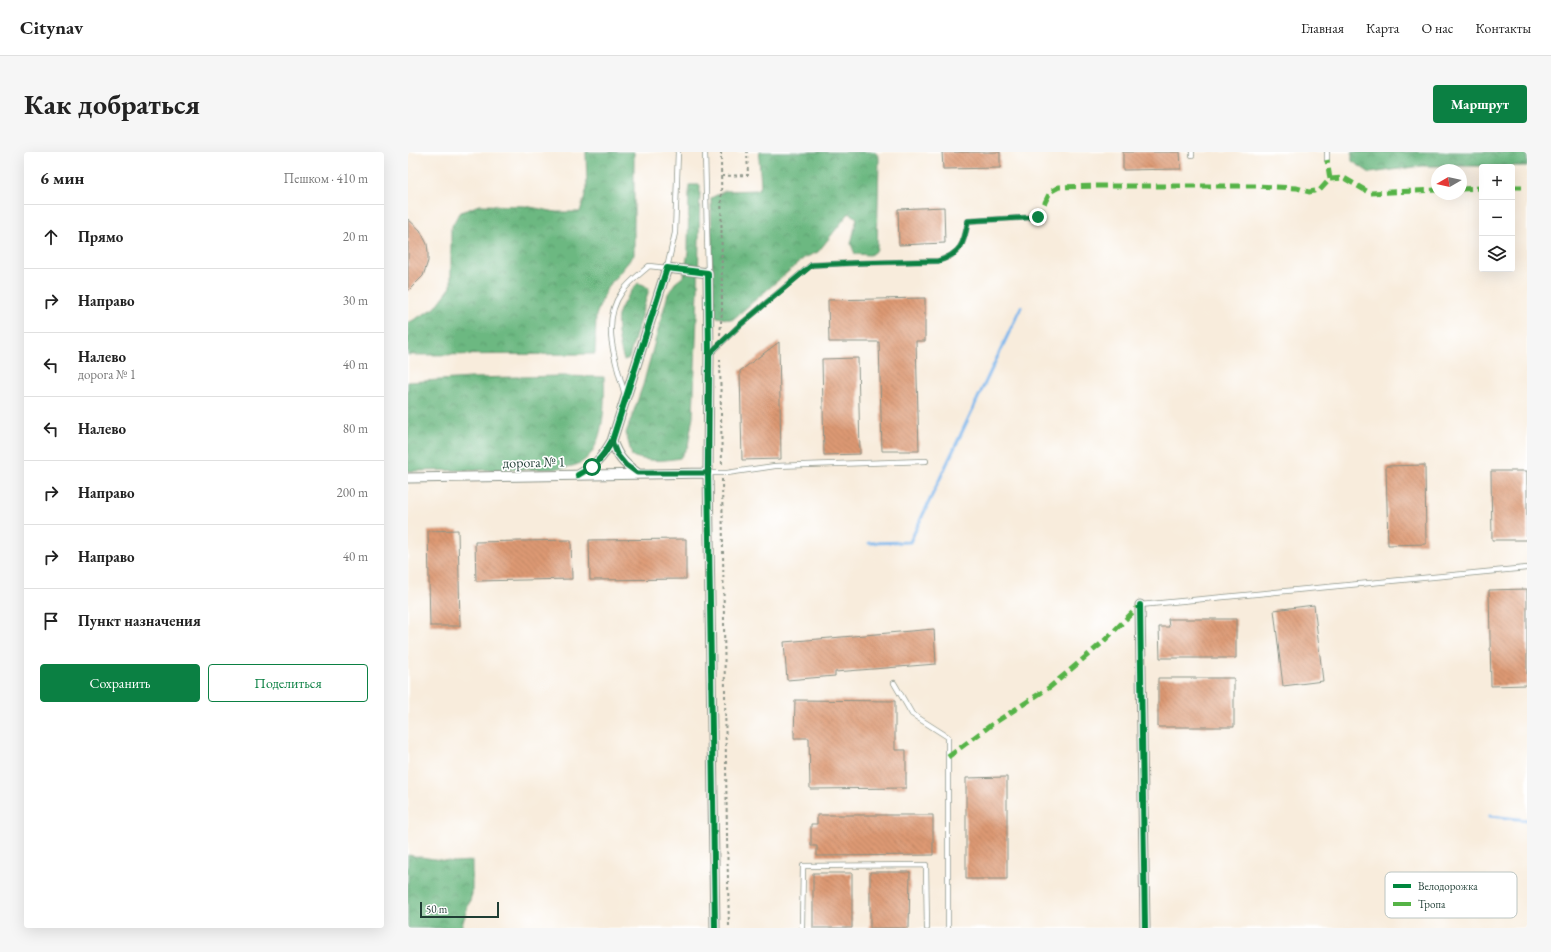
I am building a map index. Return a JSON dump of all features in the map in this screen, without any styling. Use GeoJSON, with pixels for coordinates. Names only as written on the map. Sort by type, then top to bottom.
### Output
{"type":"FeatureCollection","features":[{"type":"Feature","properties":{"kind":"street"},"geometry":{"type":"LineString","coordinates":[[578,476],[592,467],[604,455],[612,441],[667,268],[708,273],[708,473],[715,928]]}},
{"type":"Feature","properties":{"kind":"street"},"geometry":{"type":"LineString","coordinates":[[612,441],[617,454],[626,465],[637,473]]}},
{"type":"Feature","properties":{"kind":"street","name":"дорога № 1"},"geometry":{"type":"LineString","coordinates":[[408,478],[708,473]]}},
{"type":"Feature","properties":{"kind":"street"},"geometry":{"type":"LineString","coordinates":[[1140,605],[1145,928]]}},
{"type":"Feature","properties":{"kind":"lane"},"geometry":{"type":"LineString","coordinates":[[626,397],[614,357],[612,341],[612,315],[622,292],[649,266],[667,268],[675,233],[678,152]]}},
{"type":"Feature","properties":{"kind":"lane"},"geometry":{"type":"LineString","coordinates":[[705,152],[708,273]]}},
{"type":"Feature","properties":{"kind":"lane"},"geometry":{"type":"LineString","coordinates":[[1326,152],[1327,160]]}},
{"type":"Feature","properties":{"kind":"lane"},"geometry":{"type":"LineString","coordinates":[[709,354],[740,325],[812,265],[938,261],[948,258],[958,251],[963,244],[968,221],[1038,217]]}},
{"type":"Feature","properties":{"kind":"lane"},"geometry":{"type":"LineString","coordinates":[[708,473],[722,473],[775,466],[926,461]]}},
{"type":"Feature","properties":{"kind":"lane"},"geometry":{"type":"LineString","coordinates":[[1140,605],[1527,568]]}},
{"type":"Feature","properties":{"kind":"lane"},"geometry":{"type":"LineString","coordinates":[[894,683],[912,714],[948,737],[948,928]]}},
{"type":"Feature","properties":{"kind":"lane"},"geometry":{"type":"LineString","coordinates":[[802,928],[803,866],[926,865],[927,928]]}},
{"type":"Feature","properties":{"kind":"path"},"geometry":{"type":"LineString","coordinates":[[721,152],[722,311],[719,346],[729,928]]}},
{"type":"Feature","properties":{"kind":"path"},"geometry":{"type":"LineString","coordinates":[[722,176],[748,175],[747,152]]}},
{"type":"Feature","properties":{"kind":"green space"},"geometry":{"type":"Polygon","coordinates":[[[586,152],[634,152],[634,255],[607,288],[596,315],[595,354],[408,355],[408,323],[435,308],[451,287],[451,228],[459,213],[479,205],[525,206],[556,212],[580,212],[587,188],[586,152]]]}},
{"type":"Feature","properties":{"kind":"green space"},"geometry":{"type":"Polygon","coordinates":[[[760,152],[875,152],[879,157],[877,250],[870,255],[855,254],[851,244],[857,218],[849,213],[818,252],[804,258],[732,320],[717,317],[713,311],[711,198],[725,191],[758,190],[761,186],[760,152]]]}},
{"type":"Feature","properties":{"kind":"green space"},"geometry":{"type":"Polygon","coordinates":[[[1352,152],[1527,152],[1527,166],[1515,166],[1515,164],[1479,164],[1479,166],[1467,166],[1467,164],[1431,164],[1431,166],[1370,173],[1352,161],[1352,152]]]}},
{"type":"Feature","properties":{"kind":"green space"},"geometry":{"type":"Polygon","coordinates":[[[689,185],[700,185],[698,291],[693,416],[688,446],[680,458],[650,460],[632,456],[626,433],[643,385],[668,294],[675,283],[684,276],[688,252],[689,185]]]}},
{"type":"Feature","properties":{"kind":"green space"},"geometry":{"type":"Polygon","coordinates":[[[638,283],[649,289],[629,358],[624,360],[619,338],[618,316],[624,303],[638,283]]]}},
{"type":"Feature","properties":{"kind":"green space"},"geometry":{"type":"Polygon","coordinates":[[[563,376],[604,377],[604,410],[599,435],[590,455],[579,464],[555,469],[408,471],[408,382],[471,378],[563,376]]]}},
{"type":"Feature","properties":{"kind":"green space"},"geometry":{"type":"Polygon","coordinates":[[[408,855],[454,862],[472,861],[472,894],[461,928],[408,928],[408,855]]]}},
{"type":"Feature","properties":{"kind":"building"},"geometry":{"type":"Polygon","coordinates":[[[942,152],[1000,152],[1000,168],[943,169],[942,152]]]}},
{"type":"Feature","properties":{"kind":"building"},"geometry":{"type":"Polygon","coordinates":[[[1123,152],[1180,152],[1181,169],[1123,170],[1123,152]]]}},
{"type":"Feature","properties":{"kind":"building"},"geometry":{"type":"Polygon","coordinates":[[[944,207],[945,243],[899,245],[898,209],[944,207]]]}},
{"type":"Feature","properties":{"kind":"building"},"geometry":{"type":"Polygon","coordinates":[[[408,219],[420,230],[427,244],[428,261],[423,276],[408,291],[408,219]]]}},
{"type":"Feature","properties":{"kind":"building"},"geometry":{"type":"Polygon","coordinates":[[[925,298],[925,341],[916,341],[919,451],[882,451],[879,342],[829,342],[828,300],[925,298]]]}},
{"type":"Feature","properties":{"kind":"building"},"geometry":{"type":"Polygon","coordinates":[[[779,342],[781,459],[742,460],[740,371],[779,342]]]}},
{"type":"Feature","properties":{"kind":"building"},"geometry":{"type":"Polygon","coordinates":[[[858,358],[860,454],[824,455],[822,359],[858,358]]]}},
{"type":"Feature","properties":{"kind":"building"},"geometry":{"type":"Polygon","coordinates":[[[1425,465],[1426,544],[1388,545],[1386,466],[1425,465]]]}},
{"type":"Feature","properties":{"kind":"building"},"geometry":{"type":"Polygon","coordinates":[[[1491,471],[1527,471],[1527,540],[1492,540],[1491,471]]]}},
{"type":"Feature","properties":{"kind":"building"},"geometry":{"type":"Polygon","coordinates":[[[458,530],[460,626],[430,626],[428,531],[458,530]]]}},
{"type":"Feature","properties":{"kind":"building"},"geometry":{"type":"Polygon","coordinates":[[[686,539],[686,579],[590,580],[589,540],[686,539]]]}},
{"type":"Feature","properties":{"kind":"building"},"geometry":{"type":"Polygon","coordinates":[[[571,540],[572,579],[476,581],[475,542],[571,540]]]}},
{"type":"Feature","properties":{"kind":"building"},"geometry":{"type":"Polygon","coordinates":[[[1527,589],[1527,685],[1491,686],[1489,590],[1527,589]]]}},
{"type":"Feature","properties":{"kind":"building"},"geometry":{"type":"Polygon","coordinates":[[[1314,605],[1323,681],[1283,686],[1274,610],[1314,605]]]}},
{"type":"Feature","properties":{"kind":"building"},"geometry":{"type":"Polygon","coordinates":[[[1168,619],[1236,619],[1236,658],[1160,658],[1159,627],[1169,627],[1168,619]]]}},
{"type":"Feature","properties":{"kind":"building"},"geometry":{"type":"Polygon","coordinates":[[[934,629],[936,664],[835,672],[835,676],[787,680],[784,642],[934,629]]]}},
{"type":"Feature","properties":{"kind":"building"},"geometry":{"type":"Polygon","coordinates":[[[1158,678],[1234,678],[1234,727],[1158,727],[1158,678]]]}},
{"type":"Feature","properties":{"kind":"building"},"geometry":{"type":"Polygon","coordinates":[[[795,700],[895,701],[895,750],[906,750],[906,788],[810,789],[809,738],[794,738],[795,700]]]}},
{"type":"Feature","properties":{"kind":"building"},"geometry":{"type":"Polygon","coordinates":[[[1007,777],[1007,879],[966,879],[966,778],[1007,777]]]}},
{"type":"Feature","properties":{"kind":"building"},"geometry":{"type":"Polygon","coordinates":[[[817,815],[933,815],[933,855],[817,856],[817,846],[811,846],[811,824],[817,824],[817,815]]]}},
{"type":"Feature","properties":{"kind":"building"},"geometry":{"type":"Polygon","coordinates":[[[870,872],[910,872],[909,928],[870,928],[870,872]]]}},
{"type":"Feature","properties":{"kind":"building"},"geometry":{"type":"Polygon","coordinates":[[[813,873],[852,873],[852,928],[813,928],[813,873]]]}},
{"type":"Feature","properties":{"kind":"waterway"},"geometry":{"type":"LineString","coordinates":[[869,543],[910,542],[1021,307]]}},
{"type":"Feature","properties":{"kind":"waterway"},"geometry":{"type":"LineString","coordinates":[[1490,816],[1527,820]]}},
{"type":"Feature","properties":{"kind":"marked path"},"geometry":{"type":"LineString","coordinates":[[1038,217],[1050,192],[1059,187],[1258,186],[1297,188],[1309,192],[1320,190],[1330,179],[1327,160]]}},
{"type":"Feature","properties":{"kind":"marked path"},"geometry":{"type":"LineString","coordinates":[[1330,179],[1344,178],[1370,193],[1431,190]]}},
{"type":"Feature","properties":{"kind":"marked path"},"geometry":{"type":"LineString","coordinates":[[1515,187],[1527,187]]}},
{"type":"Feature","properties":{"kind":"marked path"},"geometry":{"type":"LineString","coordinates":[[1467,189],[1479,188]]}},
{"type":"Feature","properties":{"kind":"marked path"},"geometry":{"type":"LineString","coordinates":[[948,757],[991,725],[1050,687],[1102,643],[1140,605]]}},
{"type":"Feature","properties":{"kind":"cycle path"},"geometry":{"type":"LineString","coordinates":[[578,475],[598,461],[612,441],[667,268],[708,273],[708,473],[715,928]]}},
{"type":"Feature","properties":{"kind":"cycle path"},"geometry":{"type":"LineString","coordinates":[[1140,605],[1145,928]]}},
{"type":"Feature","properties":{"kind":"route"},"geometry":{"type":"LineString","coordinates":[[592,467],[604,455],[612,441],[617,454],[626,465],[637,473],[708,473],[709,354],[740,325],[812,265],[938,261],[948,258],[958,251],[963,244],[968,221],[1038,217]]}}]}
